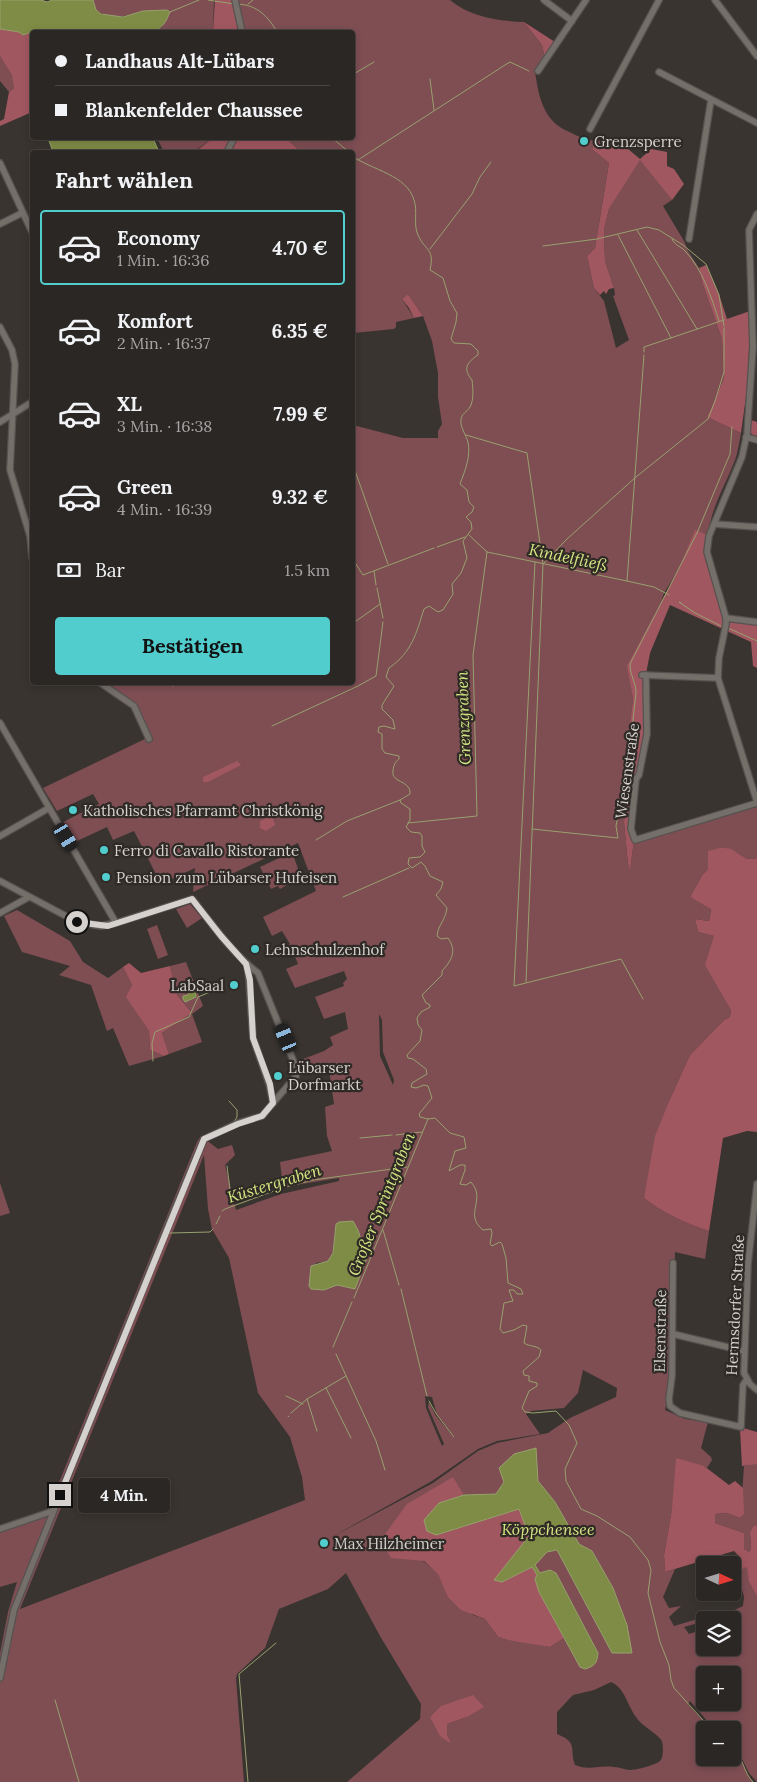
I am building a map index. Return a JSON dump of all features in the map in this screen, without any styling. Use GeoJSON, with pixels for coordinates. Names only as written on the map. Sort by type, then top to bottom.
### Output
{"type":"FeatureCollection","features":[{"type":"Feature","properties":{"kind":"street"},"geometry":{"type":"LineString","coordinates":[[544,0],[572,21]]}},
{"type":"Feature","properties":{"kind":"street"},"geometry":{"type":"LineString","coordinates":[[538,71],[586,0]]}},
{"type":"Feature","properties":{"kind":"street"},"geometry":{"type":"LineString","coordinates":[[590,129],[659,0]]}},
{"type":"Feature","properties":{"kind":"street"},"geometry":{"type":"LineString","coordinates":[[715,0],[757,56]]}},
{"type":"Feature","properties":{"kind":"street"},"geometry":{"type":"LineString","coordinates":[[236,3],[242,30]]}},
{"type":"Feature","properties":{"kind":"street"},"geometry":{"type":"LineString","coordinates":[[659,72],[757,123]]}},
{"type":"Feature","properties":{"kind":"street"},"geometry":{"type":"LineString","coordinates":[[689,239],[711,100]]}},
{"type":"Feature","properties":{"kind":"street"},"geometry":{"type":"LineString","coordinates":[[0,163],[30,228]]}},
{"type":"Feature","properties":{"kind":"street"},"geometry":{"type":"LineString","coordinates":[[0,224],[20,214]]}},
{"type":"Feature","properties":{"kind":"street"},"geometry":{"type":"LineString","coordinates":[[757,214],[749,230],[753,347],[746,437],[742,457],[709,536],[708,556],[726,625],[719,658],[718,678],[757,802]]}},
{"type":"Feature","properties":{"kind":"street"},"geometry":{"type":"LineString","coordinates":[[0,327],[12,350],[15,364],[10,470],[30,536]]}},
{"type":"Feature","properties":{"kind":"street"},"geometry":{"type":"LineString","coordinates":[[0,422],[30,403]]}},
{"type":"Feature","properties":{"kind":"street"},"geometry":{"type":"LineString","coordinates":[[746,437],[757,440]]}},
{"type":"Feature","properties":{"kind":"street"},"geometry":{"type":"LineString","coordinates":[[714,524],[757,527]]}},
{"type":"Feature","properties":{"kind":"street"},"geometry":{"type":"LineString","coordinates":[[726,625],[757,622]]}},
{"type":"Feature","properties":{"kind":"street","name":"Wiesenstraße"},"geometry":{"type":"LineString","coordinates":[[718,678],[644,675],[647,734],[639,775],[636,779],[631,829],[635,840],[757,802]]}},
{"type":"Feature","properties":{"kind":"street"},"geometry":{"type":"LineString","coordinates":[[103,685],[134,706],[149,739]]}},
{"type":"Feature","properties":{"kind":"street"},"geometry":{"type":"LineString","coordinates":[[0,723],[116,924]]}},
{"type":"Feature","properties":{"kind":"street"},"geometry":{"type":"LineString","coordinates":[[1,834],[49,808]]}},
{"type":"Feature","properties":{"kind":"street"},"geometry":{"type":"LineString","coordinates":[[0,881],[77,922],[101,926],[116,924],[192,899],[221,936],[246,964],[258,973],[297,1070],[296,1076],[262,1116],[204,1139],[14,1610],[0,1678]]}},
{"type":"Feature","properties":{"kind":"street"},"geometry":{"type":"LineString","coordinates":[[0,913],[28,897]]}},
{"type":"Feature","properties":{"kind":"street"},"geometry":{"type":"LineString","coordinates":[[246,964],[250,987],[253,1038],[270,1084],[273,1103]]}},
{"type":"Feature","properties":{"kind":"street"},"geometry":{"type":"LineString","coordinates":[[250,987],[263,982]]}},
{"type":"Feature","properties":{"kind":"street","name":"Hermsdorfer Straße"},"geometry":{"type":"LineString","coordinates":[[741,1427],[743,1385],[746,1379],[744,1373],[744,1351],[748,1264],[757,1184]]}},
{"type":"Feature","properties":{"kind":"street","name":"Elsenstraße"},"geometry":{"type":"LineString","coordinates":[[673,1263],[672,1387],[669,1399],[670,1406],[680,1413],[741,1427]]}},
{"type":"Feature","properties":{"kind":"street"},"geometry":{"type":"LineString","coordinates":[[673,1334],[744,1351]]}},
{"type":"Feature","properties":{"kind":"street"},"geometry":{"type":"LineString","coordinates":[[746,1379],[757,1390]]}},
{"type":"Feature","properties":{"kind":"street"},"geometry":{"type":"LineString","coordinates":[[0,1528],[53,1511]]}},
{"type":"Feature","properties":{"kind":"shaded area"},"geometry":{"type":"Polygon","coordinates":[[[93,0],[214,0],[213,30],[157,30],[162,27],[155,11],[125,16],[111,16],[95,10],[93,0]]]}},
{"type":"Feature","properties":{"kind":"shaded area"},"geometry":{"type":"Polygon","coordinates":[[[215,0],[237,0],[242,30],[213,30],[215,0]]]}},
{"type":"Feature","properties":{"kind":"shaded area"},"geometry":{"type":"Polygon","coordinates":[[[237,0],[450,0],[466,10],[485,17],[524,22],[542,45],[545,58],[535,71],[542,104],[550,118],[563,129],[587,141],[593,140],[593,150],[609,163],[595,248],[587,256],[594,288],[604,301],[616,348],[629,340],[613,296],[615,295],[614,288],[605,261],[604,230],[609,209],[640,159],[672,200],[663,206],[699,268],[722,339],[724,378],[707,417],[741,433],[738,450],[715,506],[708,535],[695,531],[677,572],[664,593],[628,666],[633,699],[624,770],[628,788],[624,822],[630,870],[634,840],[757,803],[757,858],[742,858],[708,869],[703,874],[690,897],[711,908],[709,921],[695,919],[698,932],[714,936],[726,999],[731,1010],[730,1017],[724,1020],[690,1055],[670,1099],[644,1198],[675,1218],[709,1231],[705,1259],[675,1252],[672,1376],[665,1410],[685,1419],[708,1422],[701,1448],[712,1460],[707,1468],[704,1466],[672,1509],[664,1555],[665,1572],[675,1569],[663,1597],[669,1608],[681,1606],[669,1617],[674,1626],[696,1619],[696,1624],[684,1627],[689,1634],[696,1632],[696,1656],[741,1656],[741,1611],[733,1611],[743,1606],[741,1569],[744,1554],[756,1565],[749,1582],[757,1597],[757,1782],[749,1773],[741,1757],[741,1721],[707,1721],[699,1711],[741,1711],[741,1666],[696,1666],[696,1708],[690,1701],[688,1704],[704,1721],[696,1721],[696,1766],[741,1766],[741,1759],[747,1774],[753,1782],[347,1782],[420,1719],[421,1704],[380,1636],[346,1573],[328,1589],[279,1609],[265,1648],[237,1674],[244,1782],[0,1782],[0,1653],[8,1612],[17,1582],[0,1587],[0,1528],[47,1512],[197,1142],[201,1136],[218,1149],[232,1145],[235,1155],[225,1165],[236,1210],[281,1194],[339,1181],[339,1178],[283,1187],[280,1162],[332,1151],[327,1136],[325,1107],[334,1104],[328,1063],[300,1066],[298,1061],[324,1051],[333,1045],[330,1037],[348,1029],[345,1012],[324,1019],[315,997],[344,986],[343,983],[347,979],[344,971],[295,988],[286,969],[298,964],[294,954],[290,954],[286,947],[290,944],[282,931],[272,936],[263,917],[316,891],[298,843],[193,892],[195,868],[161,884],[134,831],[113,840],[107,827],[75,842],[63,822],[99,804],[93,794],[57,811],[43,788],[149,737],[139,713],[105,685],[355,685],[355,426],[403,438],[438,438],[438,431],[442,424],[438,397],[438,373],[432,341],[423,316],[408,294],[402,299],[414,318],[396,322],[394,329],[355,333],[355,150],[299,150],[288,140],[355,140],[355,30],[242,30],[237,0]],[[379,1014],[380,1056],[393,1085],[394,1080],[383,1052],[382,1020],[379,1014]],[[204,1155],[20,1609],[305,1500],[302,1477],[290,1437],[258,1393],[229,1258],[212,1229],[208,1209],[204,1155]],[[336,1225],[333,1253],[328,1261],[316,1263],[309,1286],[311,1289],[324,1290],[337,1285],[355,1289],[367,1258],[336,1225]],[[583,1370],[578,1393],[564,1408],[531,1411],[526,1414],[540,1434],[497,1441],[478,1449],[432,1481],[330,1538],[433,1483],[478,1451],[497,1443],[548,1433],[570,1418],[616,1397],[617,1388],[583,1370]],[[425,1396],[426,1408],[442,1446],[444,1444],[428,1407],[429,1402],[436,1416],[457,1440],[437,1415],[432,1397],[425,1396]],[[452,1477],[423,1561],[438,1573],[447,1596],[473,1615],[485,1619],[498,1637],[550,1647],[564,1638],[580,1666],[598,1653],[556,1573],[550,1570],[540,1573],[534,1565],[547,1552],[557,1550],[612,1653],[627,1625],[613,1588],[592,1551],[579,1544],[555,1502],[537,1481],[504,1482],[496,1494],[464,1495],[452,1477]],[[611,1682],[594,1690],[573,1695],[557,1712],[557,1734],[564,1737],[571,1744],[575,1765],[585,1768],[618,1767],[630,1770],[658,1763],[663,1752],[662,1741],[639,1720],[620,1688],[611,1682]],[[430,1716],[450,1744],[447,1724],[467,1717],[430,1716]]]}},
{"type":"Feature","properties":{"kind":"shaded area"},"geometry":{"type":"Polygon","coordinates":[[[524,22],[555,42],[545,58],[542,45],[524,22]]]}},
{"type":"Feature","properties":{"kind":"shaded area"},"geometry":{"type":"Polygon","coordinates":[[[0,29],[19,32],[23,35],[30,32],[30,113],[0,126],[0,121],[4,119],[9,92],[14,88],[12,75],[0,56],[0,29]]]}},
{"type":"Feature","properties":{"kind":"shaded area"},"geometry":{"type":"Polygon","coordinates":[[[0,56],[13,75],[14,88],[9,92],[0,81],[0,56]]]}},
{"type":"Feature","properties":{"kind":"shaded area"},"geometry":{"type":"Polygon","coordinates":[[[158,140],[210,140],[196,150],[163,150],[158,140]]]}},
{"type":"Feature","properties":{"kind":"shaded area"},"geometry":{"type":"Polygon","coordinates":[[[210,140],[288,140],[299,150],[197,150],[210,140]]]}},
{"type":"Feature","properties":{"kind":"shaded area"},"geometry":{"type":"Polygon","coordinates":[[[593,140],[621,143],[640,159],[651,149],[667,152],[667,166],[674,169],[684,184],[672,200],[640,160],[609,209],[604,230],[605,261],[614,288],[609,289],[606,294],[604,291],[600,295],[594,288],[587,256],[595,248],[609,163],[593,150],[593,140]]]}},
{"type":"Feature","properties":{"kind":"shaded area"},"geometry":{"type":"Polygon","coordinates":[[[706,265],[719,294],[727,319],[750,311],[748,382],[741,433],[707,417],[724,378],[722,339],[699,268],[706,265]]]}},
{"type":"Feature","properties":{"kind":"shaded area"},"geometry":{"type":"Polygon","coordinates":[[[408,294],[423,316],[414,318],[402,299],[408,294]]]}},
{"type":"Feature","properties":{"kind":"shaded area"},"geometry":{"type":"Polygon","coordinates":[[[751,420],[757,422],[757,437],[750,432],[751,420]]]}},
{"type":"Feature","properties":{"kind":"shaded area"},"geometry":{"type":"Polygon","coordinates":[[[695,530],[708,535],[705,558],[724,621],[757,624],[757,668],[753,666],[751,642],[670,605],[650,653],[646,674],[643,748],[630,830],[634,840],[630,871],[624,822],[628,788],[624,770],[633,699],[627,666],[677,572],[695,530]]]}},
{"type":"Feature","properties":{"kind":"shaded area"},"geometry":{"type":"Polygon","coordinates":[[[237,761],[241,765],[208,782],[203,782],[203,777],[237,761]]]}},
{"type":"Feature","properties":{"kind":"shaded area"},"geometry":{"type":"Polygon","coordinates":[[[268,817],[273,818],[275,825],[266,831],[260,828],[260,821],[268,817]]]}},
{"type":"Feature","properties":{"kind":"shaded area"},"geometry":{"type":"Polygon","coordinates":[[[720,848],[731,849],[747,858],[757,858],[757,1132],[747,1131],[723,1138],[709,1231],[675,1218],[644,1198],[655,1136],[690,1055],[724,1020],[730,1017],[731,1010],[705,965],[714,936],[698,932],[695,919],[709,921],[711,909],[690,897],[703,874],[708,869],[708,851],[720,848]]]}},
{"type":"Feature","properties":{"kind":"shaded area"},"geometry":{"type":"Polygon","coordinates":[[[292,852],[301,877],[280,889],[278,886],[271,889],[260,867],[292,852]]]}},
{"type":"Feature","properties":{"kind":"shaded area"},"geometry":{"type":"Polygon","coordinates":[[[190,904],[202,918],[187,928],[176,909],[190,904]]]}},
{"type":"Feature","properties":{"kind":"shaded area"},"geometry":{"type":"Polygon","coordinates":[[[17,910],[70,941],[83,962],[108,978],[123,967],[132,985],[127,997],[149,1031],[150,1050],[164,1056],[129,1066],[113,1028],[107,1031],[91,985],[59,975],[70,966],[22,952],[4,916],[17,910]]]}},
{"type":"Feature","properties":{"kind":"shaded area"},"geometry":{"type":"Polygon","coordinates":[[[157,925],[168,955],[158,959],[147,929],[157,925]]]}},
{"type":"Feature","properties":{"kind":"shaded area"},"geometry":{"type":"Polygon","coordinates":[[[186,962],[203,1006],[192,1014],[202,1042],[169,1054],[162,1033],[192,1013],[177,995],[170,966],[186,962]],[[193,989],[191,990],[188,995],[184,995],[185,1001],[196,997],[197,993],[193,989]]]}},
{"type":"Feature","properties":{"kind":"shaded area"},"geometry":{"type":"Polygon","coordinates":[[[129,963],[141,973],[170,966],[177,995],[192,1013],[162,1033],[169,1054],[164,1056],[150,1050],[149,1031],[126,997],[132,985],[123,967],[129,963]]]}},
{"type":"Feature","properties":{"kind":"shaded area"},"geometry":{"type":"Polygon","coordinates":[[[0,1183],[10,1213],[0,1216],[0,1183]]]}},
{"type":"Feature","properties":{"kind":"shaded area"},"geometry":{"type":"Polygon","coordinates":[[[743,1428],[757,1432],[757,1464],[742,1466],[740,1429],[743,1428]]]}},
{"type":"Feature","properties":{"kind":"shaded area"},"geometry":{"type":"Polygon","coordinates":[[[676,1458],[704,1466],[729,1485],[735,1481],[743,1488],[744,1514],[740,1518],[727,1513],[715,1514],[715,1523],[744,1533],[744,1549],[749,1552],[751,1549],[750,1532],[753,1526],[757,1525],[757,1597],[749,1582],[747,1567],[741,1569],[741,1556],[734,1551],[718,1556],[696,1556],[696,1563],[665,1572],[664,1555],[672,1509],[676,1458]]]}},
{"type":"Feature","properties":{"kind":"shaded area"},"geometry":{"type":"Polygon","coordinates":[[[757,1464],[757,1525],[753,1526],[750,1532],[751,1549],[749,1552],[744,1549],[744,1533],[715,1523],[714,1514],[727,1513],[740,1518],[743,1515],[744,1466],[757,1464]]]}},
{"type":"Feature","properties":{"kind":"shaded area"},"geometry":{"type":"Polygon","coordinates":[[[453,1477],[464,1495],[439,1503],[436,1535],[519,1509],[529,1536],[502,1582],[532,1567],[537,1575],[539,1592],[564,1638],[550,1647],[498,1637],[485,1619],[461,1610],[447,1596],[438,1574],[424,1561],[391,1558],[380,1541],[407,1504],[453,1477]]]}},
{"type":"Feature","properties":{"kind":"shaded area"},"geometry":{"type":"Polygon","coordinates":[[[473,1695],[484,1707],[467,1717],[447,1724],[447,1734],[451,1744],[440,1736],[430,1717],[441,1706],[473,1695]]]}},
{"type":"Feature","properties":{"kind":"water"},"geometry":{"type":"Polygon","coordinates":[[[0,0],[41,0],[47,2],[52,0],[93,0],[96,10],[101,14],[123,17],[143,11],[167,10],[170,12],[164,24],[156,30],[30,30],[30,32],[23,35],[19,32],[0,29],[0,0]]]}},
{"type":"Feature","properties":{"kind":"water"},"geometry":{"type":"Polygon","coordinates":[[[49,140],[154,140],[158,150],[52,150],[49,140]]]}},
{"type":"Feature","properties":{"kind":"water"},"geometry":{"type":"Polygon","coordinates":[[[190,990],[196,991],[196,997],[185,1002],[183,996],[188,995],[190,990]]]}},
{"type":"Feature","properties":{"kind":"water"},"geometry":{"type":"Polygon","coordinates":[[[353,1221],[367,1258],[355,1289],[337,1285],[324,1290],[311,1289],[309,1286],[311,1266],[328,1261],[333,1253],[336,1224],[353,1221]]]}},
{"type":"Feature","properties":{"kind":"water","name":"Köppchensee"},"geometry":{"type":"Polygon","coordinates":[[[536,1448],[538,1481],[555,1502],[579,1544],[592,1551],[613,1588],[627,1625],[632,1653],[612,1653],[557,1550],[547,1552],[535,1565],[540,1573],[550,1570],[556,1573],[598,1653],[595,1664],[585,1669],[580,1667],[539,1592],[535,1579],[537,1575],[532,1567],[502,1582],[494,1580],[529,1536],[519,1509],[436,1535],[427,1531],[424,1520],[439,1503],[464,1495],[496,1494],[504,1482],[499,1468],[514,1454],[536,1448]]]}},
{"type":"Feature","properties":{"kind":"waterway"},"geometry":{"type":"LineString","coordinates":[[170,12],[199,0]]}},
{"type":"Feature","properties":{"kind":"waterway"},"geometry":{"type":"LineString","coordinates":[[208,0],[234,4]]}},
{"type":"Feature","properties":{"kind":"waterway"},"geometry":{"type":"LineString","coordinates":[[248,4],[253,0]]}},
{"type":"Feature","properties":{"kind":"waterway"},"geometry":{"type":"LineString","coordinates":[[238,4],[261,12],[276,30]]}},
{"type":"Feature","properties":{"kind":"waterway"},"geometry":{"type":"LineString","coordinates":[[355,73],[374,62]]}},
{"type":"Feature","properties":{"kind":"waterway"},"geometry":{"type":"LineString","coordinates":[[358,160],[510,62],[529,71]]}},
{"type":"Feature","properties":{"kind":"waterway"},"geometry":{"type":"LineString","coordinates":[[430,79],[434,110]]}},
{"type":"Feature","properties":{"kind":"waterway"},"geometry":{"type":"LineString","coordinates":[[334,140],[347,150]]}},
{"type":"Feature","properties":{"kind":"waterway"},"geometry":{"type":"LineString","coordinates":[[355,158],[397,179],[410,192],[415,204],[417,231],[430,253],[430,270],[443,278],[450,301],[457,313],[451,339],[454,343],[471,344],[478,351],[478,355],[467,366],[467,373],[472,380],[473,397],[470,407],[461,418],[469,453],[460,484],[467,490],[469,502],[474,507],[472,512],[466,517],[471,522],[472,529],[463,541],[467,558],[461,573],[452,584],[453,594],[443,610],[438,612],[429,606],[424,609],[408,649],[389,668],[386,677],[394,686],[382,705],[382,709],[393,720],[395,729],[384,726],[379,727],[378,732],[382,734],[382,749],[385,753],[399,756],[393,768],[394,776],[410,789],[410,794],[400,800],[401,803],[410,809],[410,820],[406,827],[411,832],[420,833],[422,836],[422,846],[425,852],[420,857],[409,858],[408,864],[412,868],[421,862],[430,876],[443,882],[441,889],[436,895],[447,908],[437,936],[441,939],[448,938],[453,951],[451,959],[442,971],[442,975],[422,995],[430,1007],[421,1012],[417,1018],[418,1025],[422,1030],[420,1041],[407,1055],[408,1058],[413,1059],[426,1069],[427,1074],[412,1083],[411,1087],[428,1086],[432,1098],[419,1114],[420,1117],[435,1118],[450,1133],[464,1137],[466,1148],[455,1151],[449,1171],[460,1165],[465,1165],[460,1184],[466,1185],[471,1182],[475,1189],[477,1195],[475,1213],[477,1224],[483,1230],[491,1229],[490,1244],[492,1246],[500,1242],[502,1244],[506,1258],[508,1283],[521,1289],[523,1294],[517,1294],[514,1290],[509,1290],[513,1301],[504,1303],[500,1329],[503,1333],[523,1325],[527,1326],[524,1343],[541,1350],[539,1357],[523,1371],[524,1375],[529,1376],[529,1381],[537,1383],[537,1386],[529,1391],[522,1408],[525,1412],[533,1413],[556,1411],[569,1425],[577,1443],[565,1469],[566,1481],[581,1509],[597,1516],[630,1537],[648,1560],[651,1570],[648,1593],[660,1642],[669,1665],[671,1680],[674,1688],[704,1721]]}},
{"type":"Feature","properties":{"kind":"waterway"},"geometry":{"type":"LineString","coordinates":[[430,249],[472,194],[480,177],[491,162]]}},
{"type":"Feature","properties":{"kind":"waterway"},"geometry":{"type":"LineString","coordinates":[[543,246],[597,239],[647,227],[659,230],[683,245],[706,264],[719,295],[724,326]]}},
{"type":"Feature","properties":{"kind":"waterway"},"geometry":{"type":"LineString","coordinates":[[637,230],[697,329]]}},
{"type":"Feature","properties":{"kind":"waterway"},"geometry":{"type":"LineString","coordinates":[[618,235],[671,338]]}},
{"type":"Feature","properties":{"kind":"waterway"},"geometry":{"type":"LineString","coordinates":[[672,239],[692,259],[702,275],[719,321]]}},
{"type":"Feature","properties":{"kind":"waterway"},"geometry":{"type":"LineString","coordinates":[[644,352],[644,347],[724,320]]}},
{"type":"Feature","properties":{"kind":"waterway"},"geometry":{"type":"LineString","coordinates":[[544,563],[567,539],[636,477],[708,419],[724,372],[724,328]]}},
{"type":"Feature","properties":{"kind":"waterway"},"geometry":{"type":"LineString","coordinates":[[627,581],[644,355]]}},
{"type":"Feature","properties":{"kind":"waterway"},"geometry":{"type":"LineString","coordinates":[[532,829],[618,838],[616,826],[629,755],[636,693],[630,664],[697,533],[730,454],[732,427]]}},
{"type":"Feature","properties":{"kind":"waterway"},"geometry":{"type":"LineString","coordinates":[[466,435],[527,453],[543,564],[526,982]]}},
{"type":"Feature","properties":{"kind":"waterway"},"geometry":{"type":"LineString","coordinates":[[355,470],[388,564]]}},
{"type":"Feature","properties":{"kind":"waterway","name":"Kindelfließ"},"geometry":{"type":"LineString","coordinates":[[469,535],[487,552],[654,587],[669,595]]}},
{"type":"Feature","properties":{"kind":"waterway"},"geometry":{"type":"LineString","coordinates":[[437,547],[465,537]]}},
{"type":"Feature","properties":{"kind":"waterway"},"geometry":{"type":"LineString","coordinates":[[355,563],[363,575],[434,548]]}},
{"type":"Feature","properties":{"kind":"waterway","name":"Grenzgraben"},"geometry":{"type":"LineString","coordinates":[[408,823],[477,816],[473,655],[487,552]]}},
{"type":"Feature","properties":{"kind":"waterway"},"geometry":{"type":"LineString","coordinates":[[535,562],[514,986],[621,959],[643,999]]}},
{"type":"Feature","properties":{"kind":"waterway"},"geometry":{"type":"LineString","coordinates":[[374,571],[376,585]]}},
{"type":"Feature","properties":{"kind":"waterway"},"geometry":{"type":"LineString","coordinates":[[377,588],[383,618]]}},
{"type":"Feature","properties":{"kind":"waterway","name":"Kindelfließ"},"geometry":{"type":"LineString","coordinates":[[681,603],[679,602],[695,613],[721,626]]}},
{"type":"Feature","properties":{"kind":"waterway"},"geometry":{"type":"LineString","coordinates":[[355,622],[380,604]]}},
{"type":"Feature","properties":{"kind":"waterway"},"geometry":{"type":"LineString","coordinates":[[272,726],[376,676],[383,622]]}},
{"type":"Feature","properties":{"kind":"waterway","name":"Kindelfließ"},"geometry":{"type":"LineString","coordinates":[[728,628],[757,641]]}},
{"type":"Feature","properties":{"kind":"waterway"},"geometry":{"type":"LineString","coordinates":[[171,685],[176,685]]}},
{"type":"Feature","properties":{"kind":"waterway"},"geometry":{"type":"LineString","coordinates":[[316,840],[347,821],[400,800]]}},
{"type":"Feature","properties":{"kind":"waterway"},"geometry":{"type":"LineString","coordinates":[[343,897],[409,868]]}},
{"type":"Feature","properties":{"kind":"waterway"},"geometry":{"type":"LineString","coordinates":[[153,1061],[152,1043],[155,1032],[189,1017],[198,997],[220,988]]}},
{"type":"Feature","properties":{"kind":"waterway"},"geometry":{"type":"LineString","coordinates":[[229,1101],[237,1110],[237,1117],[233,1123]]}},
{"type":"Feature","properties":{"kind":"waterway","name":"Großer Sprintgraben"},"geometry":{"type":"LineString","coordinates":[[354,1298],[428,1119]]}},
{"type":"Feature","properties":{"kind":"waterway"},"geometry":{"type":"LineString","coordinates":[[396,1135],[422,1132]]}},
{"type":"Feature","properties":{"kind":"waterway"},"geometry":{"type":"LineString","coordinates":[[360,1138],[392,1135]]}},
{"type":"Feature","properties":{"kind":"waterway"},"geometry":{"type":"LineString","coordinates":[[227,1166],[232,1205]]}},
{"type":"Feature","properties":{"kind":"waterway","name":"Küstergraben"},"geometry":{"type":"LineString","coordinates":[[395,1169],[407,1167]]}},
{"type":"Feature","properties":{"kind":"waterway","name":"Küstergraben"},"geometry":{"type":"LineString","coordinates":[[222,1211],[282,1188],[313,1180],[392,1169]]}},
{"type":"Feature","properties":{"kind":"waterway","name":"Küstergraben"},"geometry":{"type":"LineString","coordinates":[[216,1224],[220,1216]]}},
{"type":"Feature","properties":{"kind":"waterway","name":"Küstergraben"},"geometry":{"type":"LineString","coordinates":[[170,1233],[210,1232],[213,1229]]}},
{"type":"Feature","properties":{"kind":"waterway"},"geometry":{"type":"LineString","coordinates":[[383,1230],[399,1285]]}},
{"type":"Feature","properties":{"kind":"waterway"},"geometry":{"type":"LineString","coordinates":[[401,1289],[427,1396]]}},
{"type":"Feature","properties":{"kind":"waterway","name":"Großer Sprintgraben"},"geometry":{"type":"LineString","coordinates":[[333,1347],[352,1302]]}},
{"type":"Feature","properties":{"kind":"waterway","name":"Großer Sprintgraben"},"geometry":{"type":"LineString","coordinates":[[336,1354],[376,1441],[385,1470]]}},
{"type":"Feature","properties":{"kind":"waterway"},"geometry":{"type":"LineString","coordinates":[[291,1413],[307,1399],[346,1376]]}},
{"type":"Feature","properties":{"kind":"waterway"},"geometry":{"type":"LineString","coordinates":[[326,1388],[351,1438]]}},
{"type":"Feature","properties":{"kind":"waterway"},"geometry":{"type":"LineString","coordinates":[[286,1396],[303,1404]]}},
{"type":"Feature","properties":{"kind":"waterway"},"geometry":{"type":"LineString","coordinates":[[307,1399],[317,1431]]}},
{"type":"Feature","properties":{"kind":"waterway"},"geometry":{"type":"LineString","coordinates":[[429,1401],[454,1437]]}},
{"type":"Feature","properties":{"kind":"waterway"},"geometry":{"type":"LineString","coordinates":[[248,1782],[239,1674],[276,1643]]}},
{"type":"Feature","properties":{"kind":"waterway"},"geometry":{"type":"LineString","coordinates":[[55,1700],[79,1782]]}},
{"type":"Feature","properties":{"kind":"waterway"},"geometry":{"type":"LineString","coordinates":[[741,1761],[753,1782]]}},
{"type":"Feature","properties":{"kind":"place","name":"Grenzsperre"},"geometry":{"type":"Point","coordinates":[584,141]}},
{"type":"Feature","properties":{"kind":"place","name":"Katholisches Pfarramt Christkönig"},"geometry":{"type":"Point","coordinates":[73,810]}},
{"type":"Feature","properties":{"kind":"place","name":"Ferro di Cavallo Ristorante"},"geometry":{"type":"Point","coordinates":[104,850]}},
{"type":"Feature","properties":{"kind":"place","name":"Pension zum Lübarser Hufeisen"},"geometry":{"type":"Point","coordinates":[106,877]}},
{"type":"Feature","properties":{"kind":"place","name":"Lehnschulzenhof"},"geometry":{"type":"Point","coordinates":[255,949]}},
{"type":"Feature","properties":{"kind":"place","name":"LabSaal"},"geometry":{"type":"Point","coordinates":[234,985]}},
{"type":"Feature","properties":{"kind":"place","name":"Lübarser Dorfmarkt"},"geometry":{"type":"Point","coordinates":[278,1076]}},
{"type":"Feature","properties":{"kind":"place","name":"Max Hilzheimer"},"geometry":{"type":"Point","coordinates":[324,1543]}},
{"type":"Feature","properties":{"kind":"route"},"geometry":{"type":"LineString","coordinates":[[60,1495],[204,1139],[222,1130],[262,1116],[273,1103],[270,1084],[253,1038],[250,980],[246,964],[192,899],[108,926],[77,922]]}}]}
